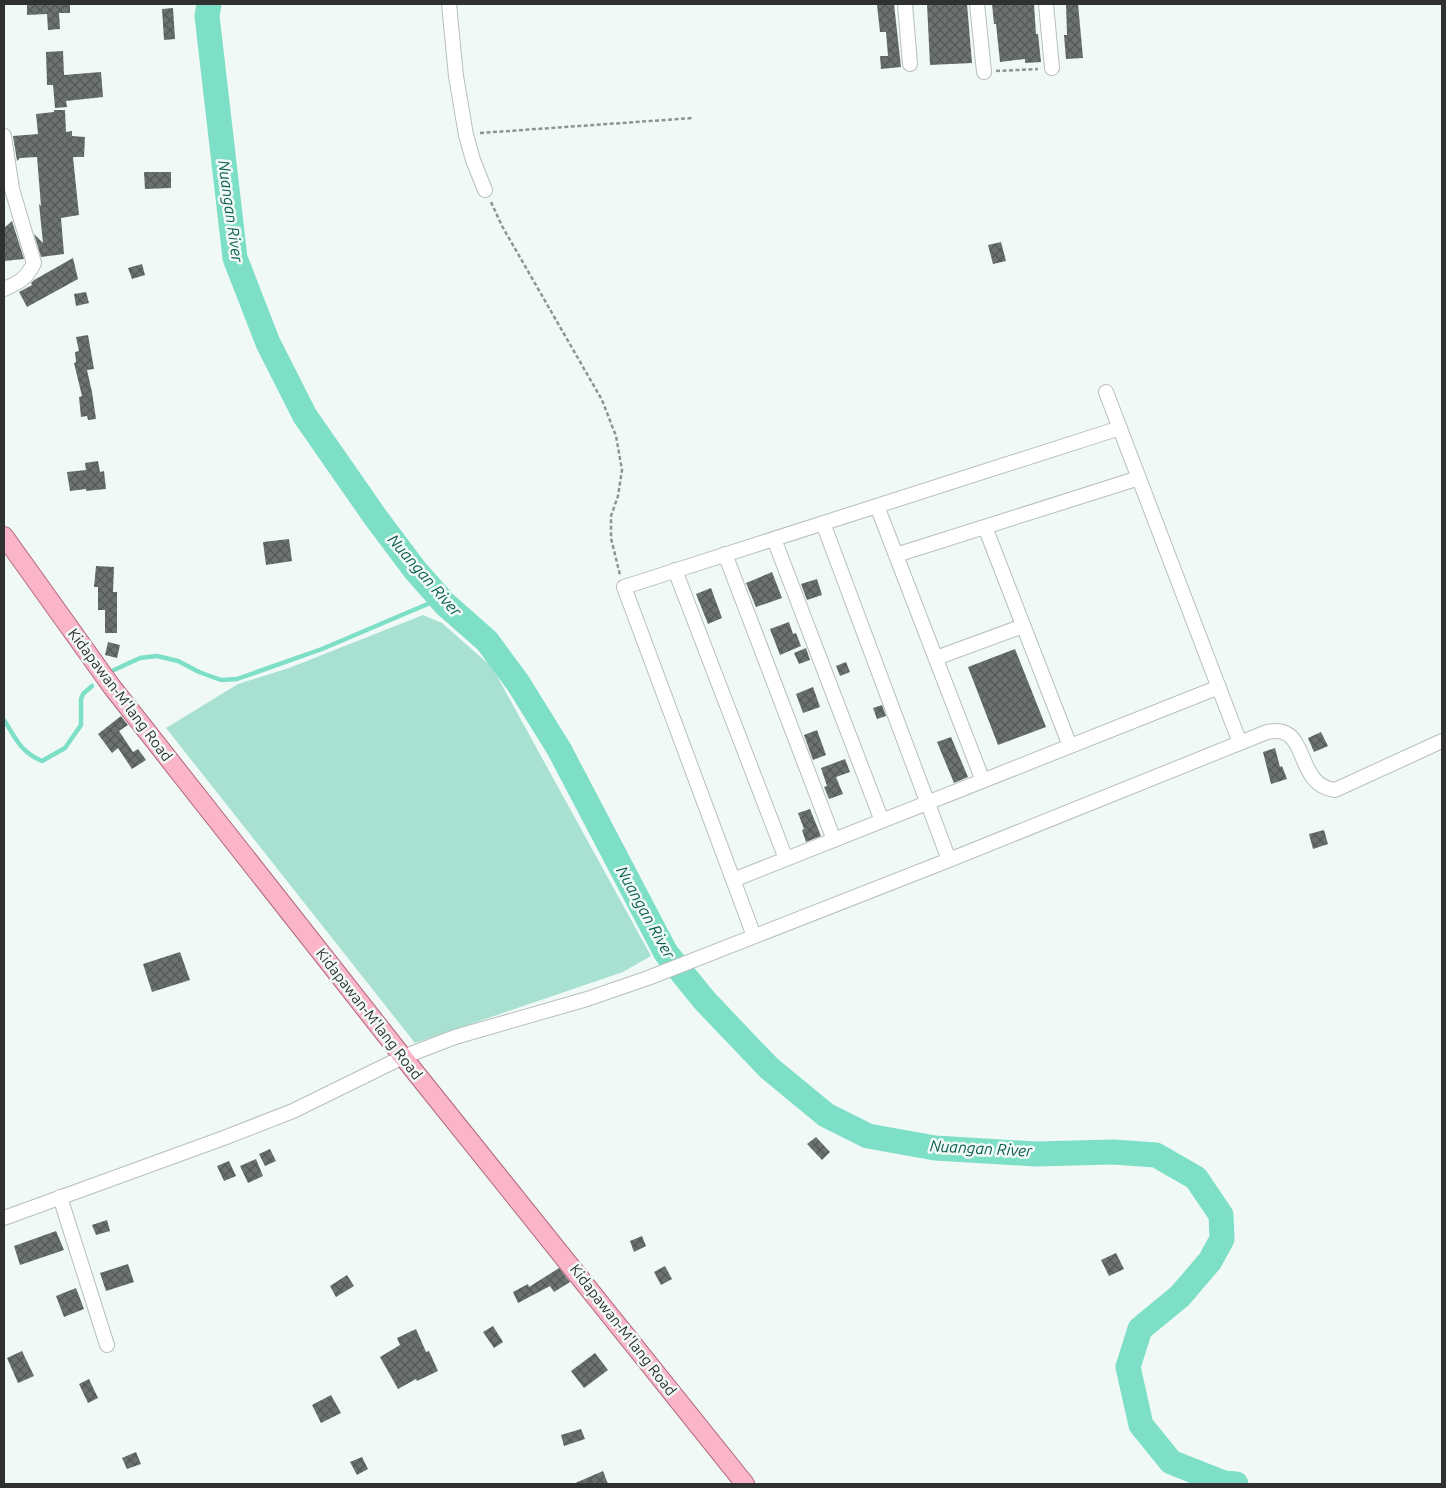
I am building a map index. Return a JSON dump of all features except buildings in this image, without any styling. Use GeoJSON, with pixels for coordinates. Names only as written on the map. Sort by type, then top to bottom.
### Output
{"type":"FeatureCollection","features":[{"type":"Feature","properties":{"kind":"main road","name":"Kidapawan-M'lang Road"},"geometry":{"type":"LineString","coordinates":[[4,536],[112,687],[403,1057],[745,1484]]}},
{"type":"Feature","properties":{"kind":"street"},"geometry":{"type":"LineString","coordinates":[[449,4],[456,76],[466,134],[473,160],[485,190]]}},
{"type":"Feature","properties":{"kind":"street"},"geometry":{"type":"LineString","coordinates":[[906,4],[910,64]]}},
{"type":"Feature","properties":{"kind":"street"},"geometry":{"type":"LineString","coordinates":[[977,4],[984,72]]}},
{"type":"Feature","properties":{"kind":"street"},"geometry":{"type":"LineString","coordinates":[[1046,4],[1052,68]]}},
{"type":"Feature","properties":{"kind":"street"},"geometry":{"type":"LineString","coordinates":[[4,136],[8,194],[34,263],[28,276],[22,281],[4,289]]}},
{"type":"Feature","properties":{"kind":"street"},"geometry":{"type":"LineString","coordinates":[[1106,392],[1240,743]]}},
{"type":"Feature","properties":{"kind":"street"},"geometry":{"type":"LineString","coordinates":[[754,936],[624,586],[1120,428]]}},
{"type":"Feature","properties":{"kind":"street"},"geometry":{"type":"LineString","coordinates":[[896,555],[1139,478]]}},
{"type":"Feature","properties":{"kind":"street"},"geometry":{"type":"LineString","coordinates":[[877,506],[983,781]]}},
{"type":"Feature","properties":{"kind":"street"},"geometry":{"type":"LineString","coordinates":[[824,523],[949,860]]}},
{"type":"Feature","properties":{"kind":"street"},"geometry":{"type":"LineString","coordinates":[[985,527],[1070,746]]}},
{"type":"Feature","properties":{"kind":"street"},"geometry":{"type":"LineString","coordinates":[[774,539],[882,821]]}},
{"type":"Feature","properties":{"kind":"street"},"geometry":{"type":"LineString","coordinates":[[725,554],[834,840]]}},
{"type":"Feature","properties":{"kind":"street"},"geometry":{"type":"LineString","coordinates":[[675,570],[786,859]]}},
{"type":"Feature","properties":{"kind":"street"},"geometry":{"type":"LineString","coordinates":[[936,658],[1023,626]]}},
{"type":"Feature","properties":{"kind":"street"},"geometry":{"type":"LineString","coordinates":[[733,880],[1218,687]]}},
{"type":"Feature","properties":{"kind":"street"},"geometry":{"type":"LineString","coordinates":[[4,1218],[221,1140],[293,1111],[403,1057],[455,1038],[587,999],[648,978],[949,860],[1267,732],[1284,731],[1295,742],[1316,783],[1324,789],[1335,790],[1442,741]]}},
{"type":"Feature","properties":{"kind":"street"},"geometry":{"type":"LineString","coordinates":[[60,1197],[107,1345]]}},
{"type":"Feature","properties":{"kind":"path"},"geometry":{"type":"LineString","coordinates":[[984,72],[1052,68]]}},
{"type":"Feature","properties":{"kind":"path"},"geometry":{"type":"LineString","coordinates":[[466,134],[693,118]]}},
{"type":"Feature","properties":{"kind":"path"},"geometry":{"type":"LineString","coordinates":[[485,190],[502,226],[602,400],[616,436],[622,470],[618,496],[612,516],[611,538],[624,586]]}},
{"type":"Feature","properties":{"kind":"green space"},"geometry":{"type":"Polygon","coordinates":[[[423,615],[442,623],[492,667],[651,956],[623,972],[415,1043],[166,728],[238,684],[289,668],[423,615]]]}},
{"type":"Feature","properties":{"kind":"waterway","name":"Nuangan River"},"geometry":{"type":"LineString","coordinates":[[209,4],[207,16],[235,258],[268,343],[305,416],[376,518],[415,570],[445,604],[487,641],[518,683],[559,749],[666,953],[705,1001],[769,1068],[826,1115],[868,1136],[935,1148],[1036,1154],[1113,1152],[1156,1155],[1196,1178],[1221,1215],[1222,1239],[1210,1261],[1180,1296],[1140,1329],[1128,1367],[1141,1425],[1171,1462],[1224,1483],[1236,1484]]}},
{"type":"Feature","properties":{"kind":"waterway"},"geometry":{"type":"LineString","coordinates":[[114,670],[140,658],[157,656],[178,661],[199,672],[221,680],[237,679],[322,649],[430,603],[445,604]]}},
{"type":"Feature","properties":{"kind":"waterway"},"geometry":{"type":"LineString","coordinates":[[4,720],[23,749],[42,761],[65,748],[81,725],[81,699],[83,694],[92,686]]}}]}
